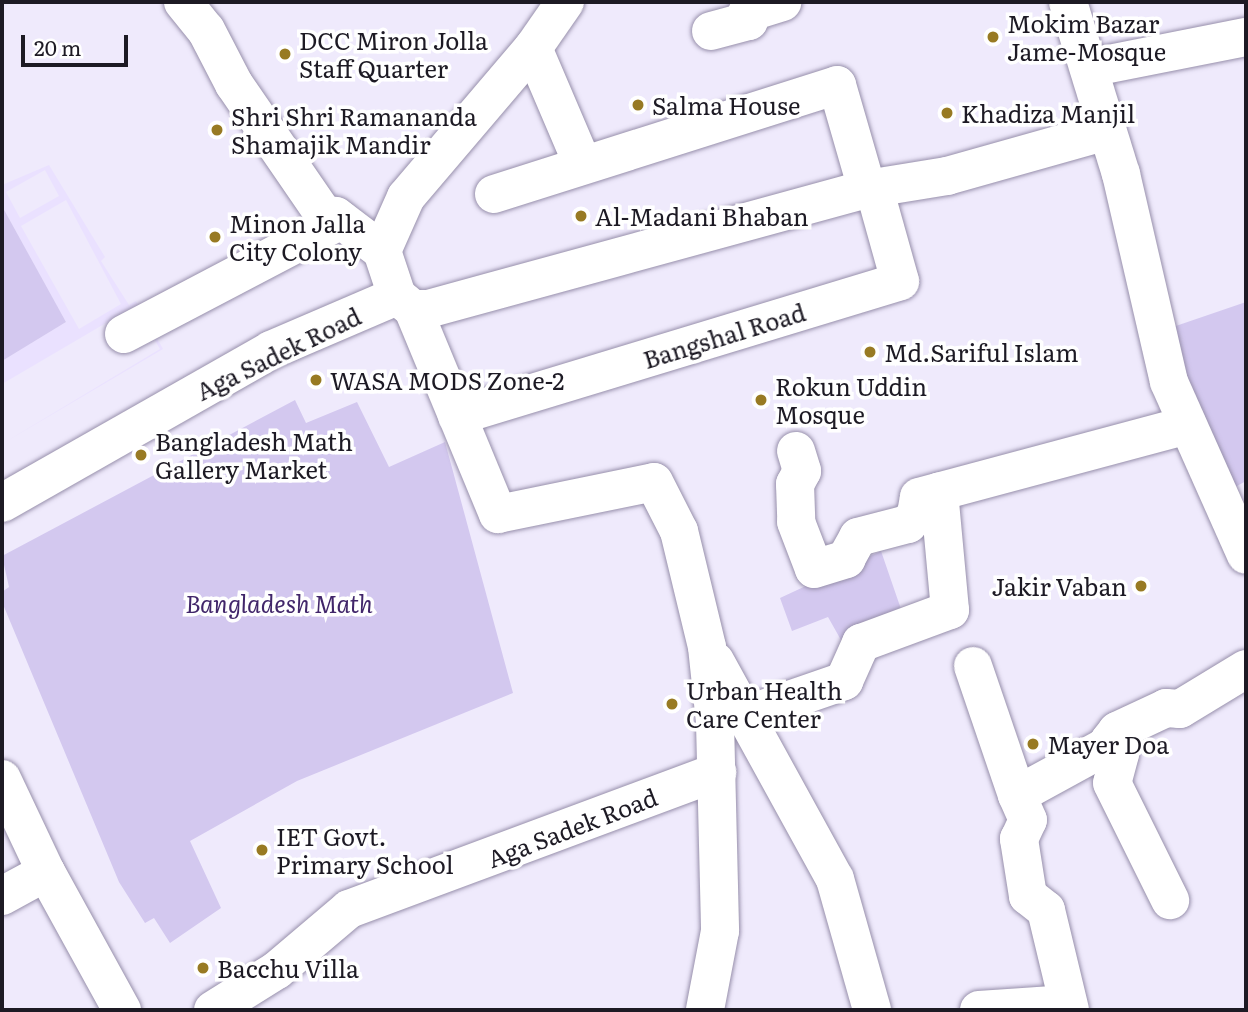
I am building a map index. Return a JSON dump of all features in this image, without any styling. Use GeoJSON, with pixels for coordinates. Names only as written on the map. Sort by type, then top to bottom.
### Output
{"type":"FeatureCollection","features":[{"type":"Feature","properties":{"kind":"street"},"geometry":{"type":"LineString","coordinates":[[183,2],[206,30],[234,83],[324,215],[341,220],[382,251],[498,514],[654,482],[679,531],[707,647],[718,772],[720,931],[705,1010]]}},
{"type":"Feature","properties":{"kind":"street"},"geometry":{"type":"LineString","coordinates":[[382,251],[406,197],[533,48],[565,2]]}},
{"type":"Feature","properties":{"kind":"street"},"geometry":{"type":"LineString","coordinates":[[711,31],[749,21],[747,13],[782,2]]}},
{"type":"Feature","properties":{"kind":"street"},"geometry":{"type":"LineString","coordinates":[[1068,2],[1107,131],[1169,382],[1246,555]]}},
{"type":"Feature","properties":{"kind":"street"},"geometry":{"type":"LineString","coordinates":[[1089,68],[1246,37]]}},
{"type":"Feature","properties":{"kind":"street"},"geometry":{"type":"LineString","coordinates":[[494,194],[583,165],[533,48]]}},
{"type":"Feature","properties":{"kind":"street","name":"Bangshal Road"},"geometry":{"type":"LineString","coordinates":[[457,416],[900,281],[837,85],[583,165]]}},
{"type":"Feature","properties":{"kind":"street"},"geometry":{"type":"LineString","coordinates":[[405,303],[428,309],[655,250],[871,189],[947,176],[1107,131]]}},
{"type":"Feature","properties":{"kind":"street"},"geometry":{"type":"LineString","coordinates":[[124,334],[341,220]]}},
{"type":"Feature","properties":{"kind":"street","name":"Aga Sadek Road"},"geometry":{"type":"LineString","coordinates":[[2,503],[271,350],[405,303]]}},
{"type":"Feature","properties":{"kind":"street"},"geometry":{"type":"LineString","coordinates":[[796,452],[802,471],[795,484],[796,522],[814,569],[846,559],[858,537],[908,524],[916,514],[919,496],[1187,425]]}},
{"type":"Feature","properties":{"kind":"street"},"geometry":{"type":"LineString","coordinates":[[746,715],[844,681],[861,643],[950,610],[939,492]]}},
{"type":"Feature","properties":{"kind":"street"},"geometry":{"type":"LineString","coordinates":[[707,647],[835,879],[872,1010]]}},
{"type":"Feature","properties":{"kind":"street"},"geometry":{"type":"LineString","coordinates":[[973,666],[1028,820],[1019,839],[1028,896],[1046,910],[1069,1007],[979,1010]]}},
{"type":"Feature","properties":{"kind":"street"},"geometry":{"type":"LineString","coordinates":[[1017,795],[1105,747],[1116,731],[1166,708],[1180,709],[1246,669]]}},
{"type":"Feature","properties":{"kind":"street"},"geometry":{"type":"LineString","coordinates":[[1110,740],[1120,754],[1112,783],[1170,900]]}},
{"type":"Feature","properties":{"kind":"street","name":"Aga Sadek Road"},"geometry":{"type":"LineString","coordinates":[[213,1010],[277,970],[349,909],[718,772]]}},
{"type":"Feature","properties":{"kind":"street"},"geometry":{"type":"LineString","coordinates":[[2,779],[46,872],[122,1010]]}},
{"type":"Feature","properties":{"kind":"street"},"geometry":{"type":"LineString","coordinates":[[2,896],[46,872]]}},
{"type":"Feature","properties":{"kind":"shaded area"},"geometry":{"type":"Polygon","coordinates":[[[49,165],[105,257],[101,261],[129,305],[136,301],[163,349],[2,444],[160,349],[135,306],[2,384],[2,361],[66,322],[2,206],[2,185],[49,165]],[[45,170],[6,192],[20,218],[59,196],[45,170]],[[66,200],[21,226],[79,329],[121,304],[66,200]]]}},
{"type":"Feature","properties":{"kind":"green space"},"geometry":{"type":"Polygon","coordinates":[[[2,206],[66,322],[2,361],[2,206]]]}},
{"type":"Feature","properties":{"kind":"green space"},"geometry":{"type":"Polygon","coordinates":[[[1246,302],[1246,481],[1226,492],[1167,329],[1246,302]]]}},
{"type":"Feature","properties":{"kind":"green space","name":"Bangladesh Math"},"geometry":{"type":"Polygon","coordinates":[[[295,400],[306,423],[357,402],[389,467],[445,442],[513,693],[297,781],[190,841],[221,908],[170,943],[154,918],[145,923],[119,882],[2,602],[2,592],[9,587],[2,556],[295,400]]]}},
{"type":"Feature","properties":{"kind":"green space"},"geometry":{"type":"Polygon","coordinates":[[[881,551],[902,612],[841,640],[828,617],[792,631],[780,598],[881,551]]]}},
{"type":"Feature","properties":{"kind":"place","name":"Mokim Bazar Jame-Mosque"},"geometry":{"type":"Point","coordinates":[993,37]}},
{"type":"Feature","properties":{"kind":"place","name":"DCC Miron Jolla Staff Quarter"},"geometry":{"type":"Point","coordinates":[285,54]}},
{"type":"Feature","properties":{"kind":"place","name":"Salma House"},"geometry":{"type":"Point","coordinates":[638,105]}},
{"type":"Feature","properties":{"kind":"place","name":"Khadiza Manjil"},"geometry":{"type":"Point","coordinates":[947,113]}},
{"type":"Feature","properties":{"kind":"place","name":"Shri Shri Ramananda Shamajik Mandir"},"geometry":{"type":"Point","coordinates":[217,130]}},
{"type":"Feature","properties":{"kind":"place","name":"Al-Madani Bhaban"},"geometry":{"type":"Point","coordinates":[581,216]}},
{"type":"Feature","properties":{"kind":"place","name":"Minon Jalla City Colony"},"geometry":{"type":"Point","coordinates":[215,237]}},
{"type":"Feature","properties":{"kind":"place","name":"Md.Sariful Islam"},"geometry":{"type":"Point","coordinates":[870,352]}},
{"type":"Feature","properties":{"kind":"place","name":"WASA MODS Zone-2"},"geometry":{"type":"Point","coordinates":[316,380]}},
{"type":"Feature","properties":{"kind":"place","name":"Rokun Uddin Mosque"},"geometry":{"type":"Point","coordinates":[761,400]}},
{"type":"Feature","properties":{"kind":"place","name":"Bangladesh Math Gallery Market"},"geometry":{"type":"Point","coordinates":[141,455]}},
{"type":"Feature","properties":{"kind":"place","name":"Jakir Vaban"},"geometry":{"type":"Point","coordinates":[1141,586]}},
{"type":"Feature","properties":{"kind":"place","name":"Urban Health Care Center"},"geometry":{"type":"Point","coordinates":[672,704]}},
{"type":"Feature","properties":{"kind":"place","name":"Mayer Doa"},"geometry":{"type":"Point","coordinates":[1033,744]}},
{"type":"Feature","properties":{"kind":"place","name":"IET Govt. Primary School"},"geometry":{"type":"Point","coordinates":[262,850]}},
{"type":"Feature","properties":{"kind":"place","name":"Bacchu Villa"},"geometry":{"type":"Point","coordinates":[203,968]}}]}
